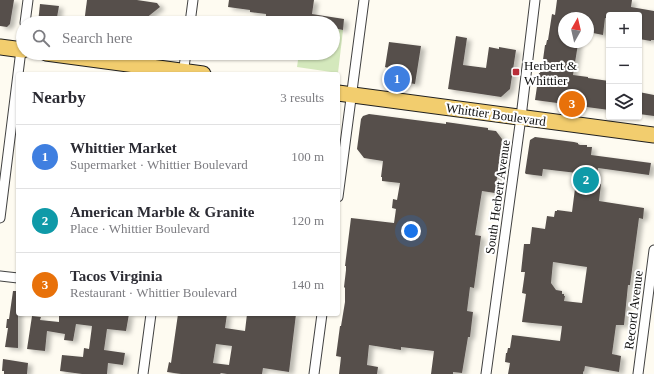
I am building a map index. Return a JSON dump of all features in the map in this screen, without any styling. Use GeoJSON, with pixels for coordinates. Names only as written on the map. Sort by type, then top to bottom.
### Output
{"type":"FeatureCollection","features":[{"type":"Feature","properties":{"kind":"main road"},"geometry":{"type":"LineString","coordinates":[[0,47],[16,49]]}},
{"type":"Feature","properties":{"kind":"main road"},"geometry":{"type":"LineString","coordinates":[[94,60],[176,72]]}},
{"type":"Feature","properties":{"kind":"main road","name":"Whittier Boulevard"},"geometry":{"type":"LineString","coordinates":[[345,94],[654,135]]}},
{"type":"Feature","properties":{"kind":"street"},"geometry":{"type":"LineString","coordinates":[[26,16],[28,0]]}},
{"type":"Feature","properties":{"kind":"street"},"geometry":{"type":"LineString","coordinates":[[191,16],[193,0]]}},
{"type":"Feature","properties":{"kind":"street"},"geometry":{"type":"LineString","coordinates":[[340,168],[345,94],[364,0]]}},
{"type":"Feature","properties":{"kind":"street","name":"South Herbert Avenue"},"geometry":{"type":"LineString","coordinates":[[486,374],[521,117],[535,0]]}},
{"type":"Feature","properties":{"kind":"street"},"geometry":{"type":"LineString","coordinates":[[19,72],[21,60]]}},
{"type":"Feature","properties":{"kind":"street"},"geometry":{"type":"LineString","coordinates":[[183,72],[185,60]]}},
{"type":"Feature","properties":{"kind":"street"},"geometry":{"type":"LineString","coordinates":[[0,218],[16,96]]}},
{"type":"Feature","properties":{"kind":"street","name":"Record Avenue"},"geometry":{"type":"LineString","coordinates":[[638,374],[654,250]]}},
{"type":"Feature","properties":{"kind":"street"},"geometry":{"type":"LineString","coordinates":[[0,276],[16,278]]}},
{"type":"Feature","properties":{"kind":"street"},"geometry":{"type":"LineString","coordinates":[[143,374],[151,316]]}},
{"type":"Feature","properties":{"kind":"street"},"geometry":{"type":"LineString","coordinates":[[314,374],[322,316]]}},
{"type":"Feature","properties":{"kind":"green space"},"geometry":{"type":"Polygon","coordinates":[[[340,29],[343,30],[340,56],[340,29]]]}},
{"type":"Feature","properties":{"kind":"green space"},"geometry":{"type":"Polygon","coordinates":[[[298,60],[340,60],[338,72],[297,67],[298,60]]]}},
{"type":"Feature","properties":{"kind":"building"},"geometry":{"type":"Polygon","coordinates":[[[0,0],[14,0],[10,24],[7,27],[0,26],[0,0]]]}},
{"type":"Feature","properties":{"kind":"building"},"geometry":{"type":"Polygon","coordinates":[[[87,0],[137,0],[157,3],[160,7],[149,16],[85,16],[87,0]]]}},
{"type":"Feature","properties":{"kind":"building"},"geometry":{"type":"Polygon","coordinates":[[[229,0],[314,0],[312,14],[325,16],[266,16],[266,14],[250,12],[250,10],[228,7],[229,0]]]}},
{"type":"Feature","properties":{"kind":"building"},"geometry":{"type":"Polygon","coordinates":[[[557,0],[632,0],[631,7],[654,11],[654,40],[651,41],[642,40],[642,12],[606,12],[603,35],[594,33],[594,12],[558,12],[558,48],[577,48],[573,75],[606,81],[606,110],[535,100],[539,73],[542,67],[545,45],[548,40],[552,14],[555,15],[557,0]]]}},
{"type":"Feature","properties":{"kind":"building"},"geometry":{"type":"Polygon","coordinates":[[[40,4],[59,6],[57,16],[39,16],[40,4]]]}},
{"type":"Feature","properties":{"kind":"building"},"geometry":{"type":"Polygon","coordinates":[[[340,18],[344,19],[343,30],[340,29],[340,18]]]}},
{"type":"Feature","properties":{"kind":"building"},"geometry":{"type":"Polygon","coordinates":[[[456,36],[467,38],[463,65],[486,68],[489,47],[516,50],[510,89],[501,97],[448,89],[456,36]]]}},
{"type":"Feature","properties":{"kind":"building"},"geometry":{"type":"Polygon","coordinates":[[[389,42],[421,46],[415,84],[386,79],[388,68],[385,67],[389,42]]]}},
{"type":"Feature","properties":{"kind":"building"},"geometry":{"type":"Polygon","coordinates":[[[642,93],[654,95],[654,116],[642,114],[642,93]]]}},
{"type":"Feature","properties":{"kind":"building"},"geometry":{"type":"Polygon","coordinates":[[[369,114],[488,128],[488,130],[496,131],[502,139],[495,193],[482,191],[475,235],[481,236],[474,288],[470,287],[467,311],[473,312],[470,337],[468,337],[462,373],[453,372],[453,374],[431,374],[434,351],[401,347],[401,350],[369,345],[367,365],[378,367],[377,374],[339,374],[341,357],[336,356],[345,302],[345,266],[351,218],[394,223],[396,209],[392,208],[393,199],[397,200],[400,183],[382,181],[383,161],[364,158],[357,149],[361,119],[363,116],[369,114]]]}},
{"type":"Feature","properties":{"kind":"building"},"geometry":{"type":"Polygon","coordinates":[[[535,137],[574,142],[580,145],[587,145],[587,147],[592,147],[591,155],[651,163],[649,175],[598,168],[596,184],[601,184],[599,201],[644,208],[643,219],[639,218],[630,285],[628,285],[624,325],[616,325],[612,354],[621,356],[619,372],[585,366],[583,374],[508,374],[510,363],[505,362],[506,353],[508,348],[510,348],[512,335],[560,341],[562,326],[522,322],[526,294],[522,293],[525,272],[521,272],[524,244],[530,244],[532,227],[545,229],[547,216],[554,217],[555,211],[557,210],[572,212],[577,173],[543,169],[542,176],[526,174],[530,140],[535,137]],[[553,262],[551,283],[556,290],[562,291],[562,294],[565,296],[564,301],[582,303],[587,267],[553,262]]]}},
{"type":"Feature","properties":{"kind":"building"},"geometry":{"type":"Polygon","coordinates":[[[13,291],[16,291],[18,348],[5,347],[8,328],[6,328],[7,319],[9,319],[13,291]]]}},
{"type":"Feature","properties":{"kind":"building"},"geometry":{"type":"Polygon","coordinates":[[[32,316],[41,317],[40,320],[59,322],[59,316],[129,316],[126,331],[107,329],[104,350],[125,353],[123,365],[108,363],[107,374],[82,374],[60,371],[62,355],[83,357],[84,348],[89,349],[92,326],[76,324],[73,341],[64,340],[65,334],[47,331],[45,351],[27,349],[32,316]]]}},
{"type":"Feature","properties":{"kind":"building"},"geometry":{"type":"Polygon","coordinates":[[[178,316],[227,316],[225,328],[245,331],[247,316],[296,316],[289,372],[263,368],[262,374],[181,374],[167,372],[169,362],[171,363],[178,316]],[[216,344],[213,363],[229,365],[232,346],[216,344]]]}},
{"type":"Feature","properties":{"kind":"building"},"geometry":{"type":"Polygon","coordinates":[[[3,359],[28,363],[27,374],[4,374],[4,371],[2,371],[3,359]]]}},
{"type":"Feature","properties":{"kind":"place","name":"Herbert & Whittier"},"geometry":{"type":"Point","coordinates":[516,72]}},
{"type":"Feature","properties":{"kind":"place","name":"Whittier Market"},"geometry":{"type":"Point","coordinates":[397,79]}},
{"type":"Feature","properties":{"kind":"place","name":"Tacos Virginia"},"geometry":{"type":"Point","coordinates":[572,104]}},
{"type":"Feature","properties":{"kind":"place","name":"American Marble & Granite"},"geometry":{"type":"Point","coordinates":[586,180]}}]}
